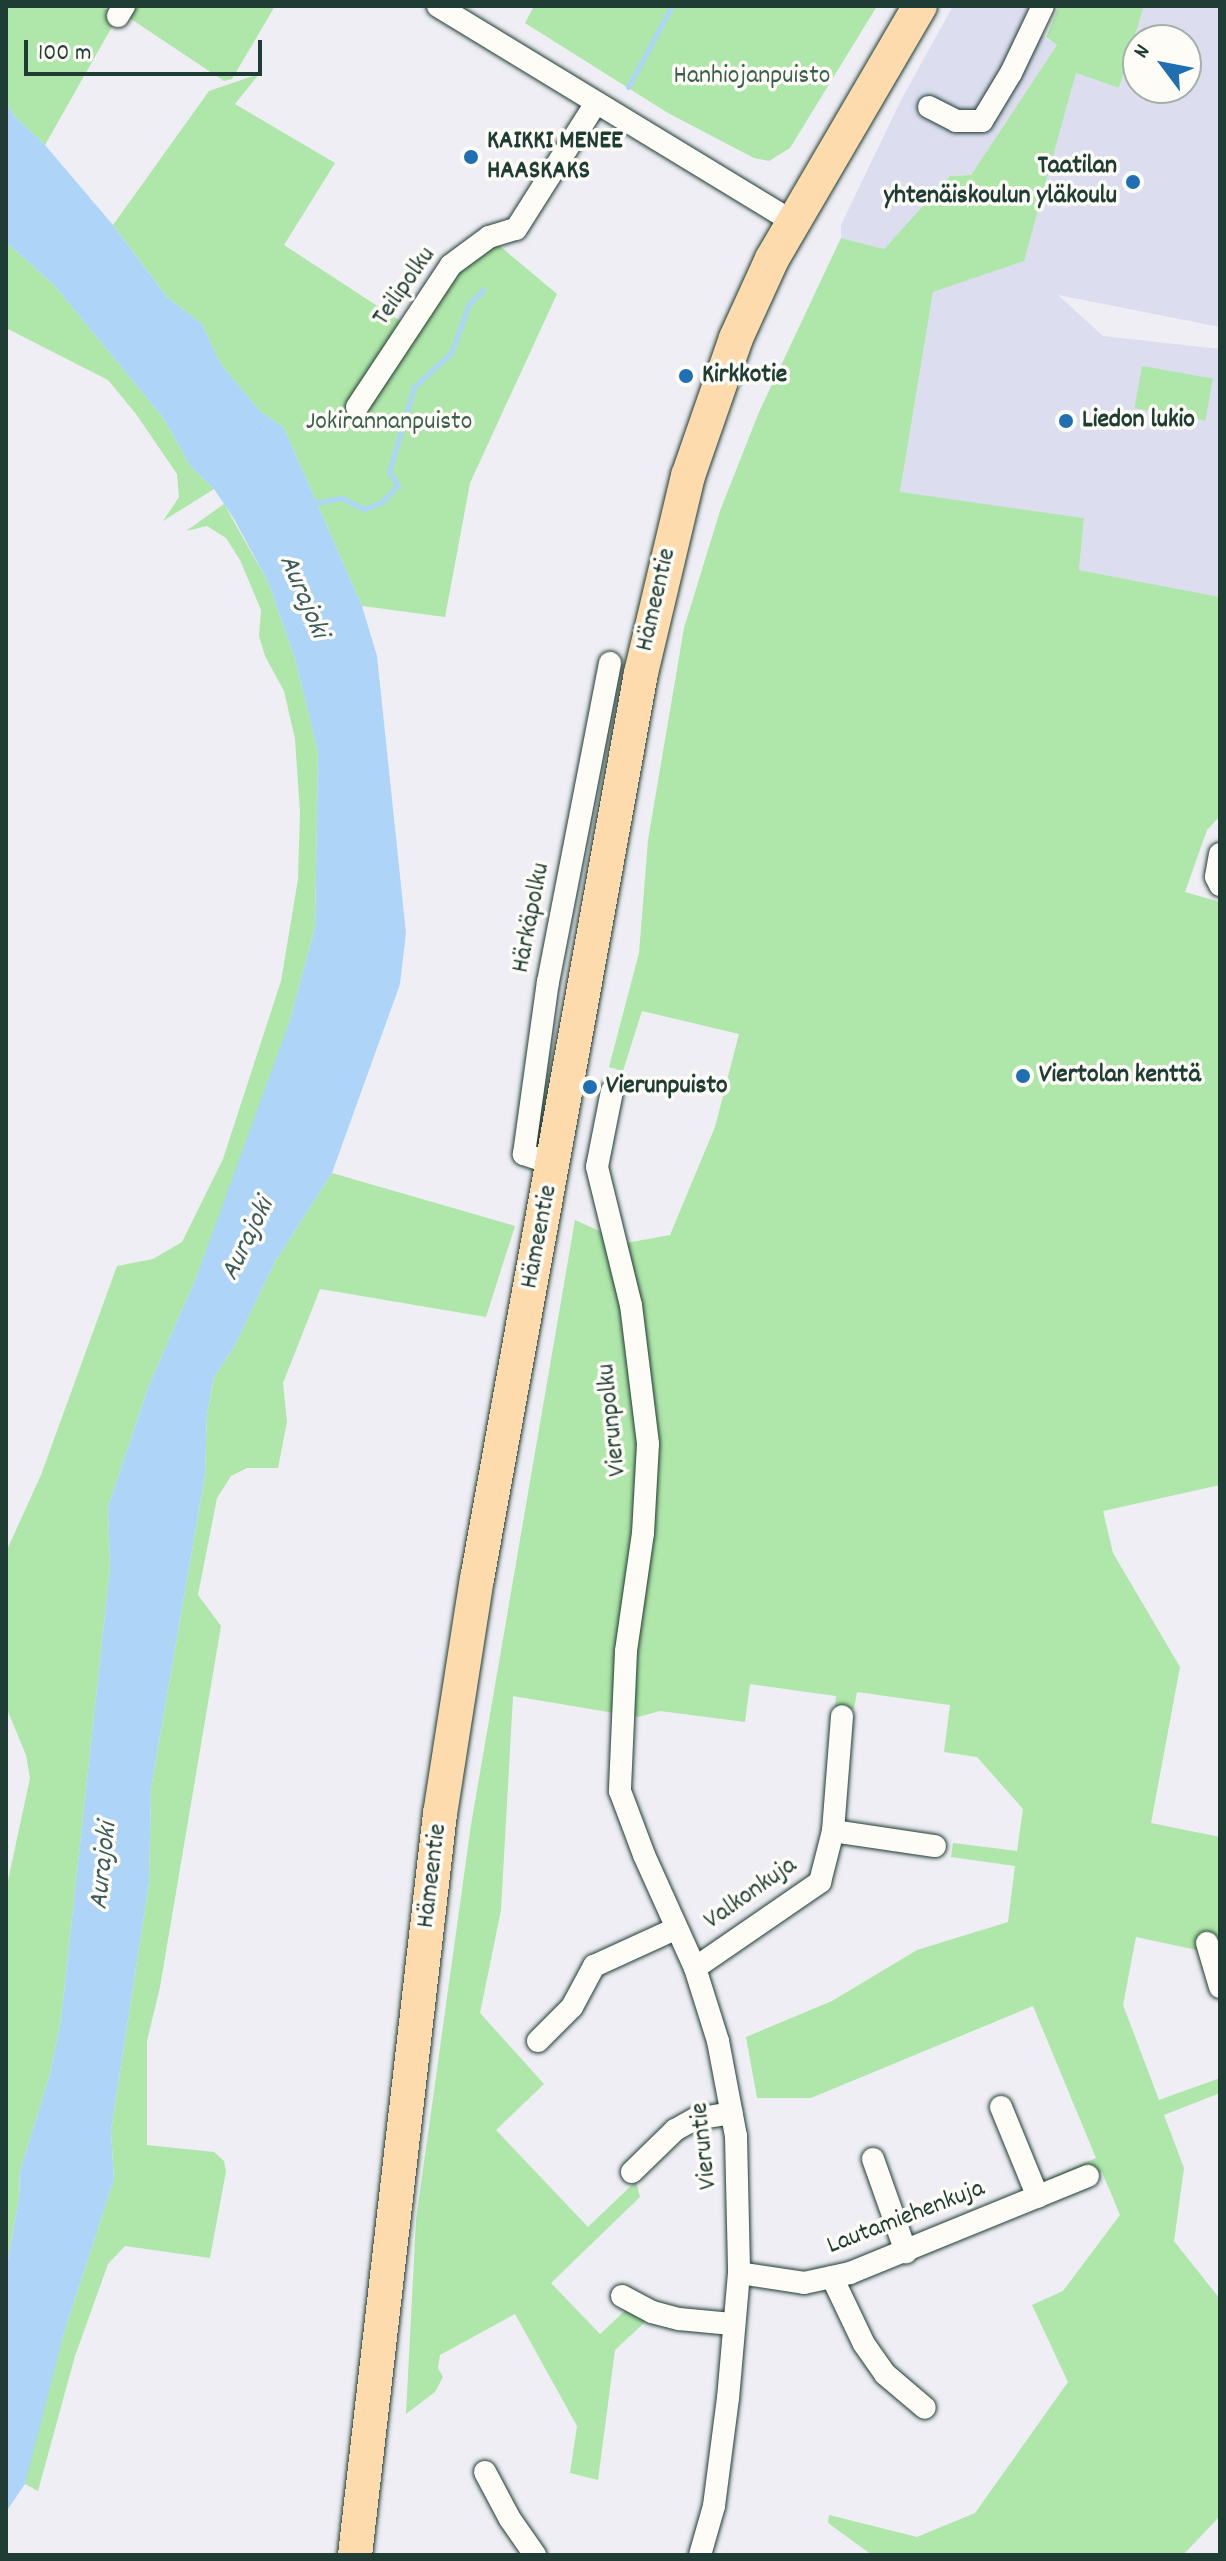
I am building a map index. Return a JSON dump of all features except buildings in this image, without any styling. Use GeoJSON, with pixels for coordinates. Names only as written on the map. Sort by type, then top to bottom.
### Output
{"type":"FeatureCollection","features":[{"type":"Feature","properties":{"kind":"highway","name":"Hämeentie"},"geometry":{"type":"LineString","coordinates":[[359,2545],[440,1814],[477,1579],[641,673],[669,546],[697,449],[736,338],[793,222],[920,6]]}},
{"type":"Feature","properties":{"kind":"street"},"geometry":{"type":"LineString","coordinates":[[438,6],[793,222]]}},
{"type":"Feature","properties":{"kind":"street"},"geometry":{"type":"LineString","coordinates":[[929,107],[956,121],[982,121],[1011,73],[1043,6]]}},
{"type":"Feature","properties":{"kind":"street","name":"Teilipolku"},"geometry":{"type":"LineString","coordinates":[[357,407],[451,265],[489,237],[516,229],[596,103]]}},
{"type":"Feature","properties":{"kind":"street","name":"Härkäpolku"},"geometry":{"type":"LineString","coordinates":[[554,1164],[524,1154],[548,982],[610,663]]}},
{"type":"Feature","properties":{"kind":"street"},"geometry":{"type":"LineString","coordinates":[[1220,854],[1216,877],[1220,885]]}},
{"type":"Feature","properties":{"kind":"street","name":"Vierunpolku"},"geometry":{"type":"LineString","coordinates":[[612,1091],[597,1167],[631,1305],[648,1444],[643,1533],[626,1651],[624,1749]]}},
{"type":"Feature","properties":{"kind":"street","name":"Valkonkuja"},"geometry":{"type":"LineString","coordinates":[[695,1968],[820,1882],[833,1831],[842,1716]]}},
{"type":"Feature","properties":{"kind":"street","name":"Vieruntie"},"geometry":{"type":"LineString","coordinates":[[624,1749],[620,1791],[675,1929],[695,1968],[718,2041],[737,2151],[739,2273],[732,2324],[728,2398],[714,2506],[700,2555]]}},
{"type":"Feature","properties":{"kind":"street"},"geometry":{"type":"LineString","coordinates":[[833,1831],[935,1846]]}},
{"type":"Feature","properties":{"kind":"street"},"geometry":{"type":"LineString","coordinates":[[538,2041],[572,2007],[594,1966],[675,1929]]}},
{"type":"Feature","properties":{"kind":"street"},"geometry":{"type":"LineString","coordinates":[[1207,1943],[1220,1987]]}},
{"type":"Feature","properties":{"kind":"street"},"geometry":{"type":"LineString","coordinates":[[1001,2107],[1038,2197]]}},
{"type":"Feature","properties":{"kind":"street"},"geometry":{"type":"LineString","coordinates":[[632,2172],[675,2130],[695,2119],[732,2113]]}},
{"type":"Feature","properties":{"kind":"street"},"geometry":{"type":"LineString","coordinates":[[873,2159],[906,2252]]}},
{"type":"Feature","properties":{"kind":"street","name":"Lautamiehenkuja"},"geometry":{"type":"LineString","coordinates":[[739,2273],[804,2283],[832,2277],[906,2252],[1088,2176]]}},
{"type":"Feature","properties":{"kind":"street"},"geometry":{"type":"LineString","coordinates":[[832,2277],[864,2344],[885,2374],[925,2408]]}},
{"type":"Feature","properties":{"kind":"street"},"geometry":{"type":"LineString","coordinates":[[622,2296],[652,2312],[679,2319],[732,2324]]}},
{"type":"Feature","properties":{"kind":"street"},"geometry":{"type":"LineString","coordinates":[[485,2472],[510,2519],[535,2555]]}},
{"type":"Feature","properties":{"kind":"shaded area"},"geometry":{"type":"Polygon","coordinates":[[[953,6],[1038,6],[1029,27],[1057,45],[971,175],[950,176],[884,249],[841,238],[841,225],[901,100],[953,6]]]}},
{"type":"Feature","properties":{"kind":"shaded area","name":"Liedon lukio"},"geometry":{"type":"Polygon","coordinates":[[[1144,6],[1220,6],[1220,327],[1058,295],[1103,336],[1220,349],[1220,597],[1079,570],[1084,518],[900,493],[933,292],[1024,260],[1076,73],[1119,88],[1122,78],[1122,104],[1202,104],[1202,24],[1139,24],[1144,6]]]}},
{"type":"Feature","properties":{"kind":"green space"},"geometry":{"type":"Polygon","coordinates":[[[6,6],[101,6],[118,16],[45,145],[14,116],[6,100],[6,6]]]}},
{"type":"Feature","properties":{"kind":"green space"},"geometry":{"type":"Polygon","coordinates":[[[131,6],[275,6],[232,79],[224,81],[125,15],[131,6]]]}},
{"type":"Feature","properties":{"kind":"green space","name":"Hanhiojanpuisto"},"geometry":{"type":"Polygon","coordinates":[[[534,6],[877,6],[790,148],[769,161],[754,158],[668,113],[525,23],[534,6]]]}},
{"type":"Feature","properties":{"kind":"green space"},"geometry":{"type":"Polygon","coordinates":[[[1059,6],[1144,6],[1139,24],[1122,24],[1122,78],[1119,88],[1076,73],[1024,261],[933,292],[900,492],[1084,518],[1079,570],[1220,597],[1220,816],[1207,830],[1185,892],[1220,902],[1220,1485],[1103,1511],[1113,1553],[1180,1667],[1151,1823],[1220,1837],[1220,1955],[1136,1937],[1123,2005],[1159,2100],[1220,2078],[1220,2093],[1164,2115],[1184,2168],[1174,2241],[1220,2299],[1220,2516],[1183,2555],[872,2555],[828,2523],[829,2515],[917,2537],[975,2513],[1068,2382],[1032,2305],[1063,2291],[1120,2215],[1102,2172],[1055,2191],[1050,2178],[1096,2158],[1033,2006],[811,2098],[757,2098],[746,2037],[832,2001],[917,1950],[1008,1922],[1015,1866],[951,1857],[953,1843],[1017,1851],[1023,1809],[977,1757],[944,1752],[950,1705],[857,1692],[854,1709],[835,1707],[836,1696],[750,1684],[745,1722],[660,1711],[638,1717],[513,1696],[501,1910],[480,2013],[544,2084],[496,2130],[588,2227],[636,2181],[640,2197],[551,2283],[600,2334],[630,2306],[645,2322],[615,2350],[598,2480],[570,2473],[577,2426],[515,2314],[440,2355],[438,2368],[443,2377],[435,2392],[406,2414],[416,2220],[471,1825],[575,1220],[626,1243],[670,1235],[715,1127],[739,1034],[642,1011],[623,1071],[609,1067],[639,953],[648,840],[684,628],[720,511],[759,412],[841,238],[884,249],[950,176],[971,175],[1057,45],[1046,37],[1059,6]]]}},
{"type":"Feature","properties":{"kind":"green space","name":"Jokirannanpuisto"},"geometry":{"type":"Polygon","coordinates":[[[259,74],[235,104],[335,163],[284,245],[408,326],[489,237],[557,294],[470,483],[445,617],[362,606],[284,428],[260,411],[220,363],[202,324],[167,297],[113,225],[209,91],[259,74]]]}},
{"type":"Feature","properties":{"kind":"green space"},"geometry":{"type":"Polygon","coordinates":[[[6,242],[54,285],[164,419],[191,467],[214,489],[163,521],[179,497],[177,474],[136,414],[108,380],[6,328],[6,242]]]}},
{"type":"Feature","properties":{"kind":"green space"},"geometry":{"type":"Polygon","coordinates":[[[1142,366],[1213,379],[1205,421],[1135,408],[1142,366]]]}},
{"type":"Feature","properties":{"kind":"green space"},"geometry":{"type":"Polygon","coordinates":[[[224,504],[268,582],[295,659],[318,751],[315,927],[290,1020],[254,1125],[196,1278],[149,1385],[108,1507],[110,1568],[61,2020],[50,2074],[20,2171],[19,2197],[6,2271],[6,1890],[30,1778],[26,1755],[6,1707],[6,1552],[41,1475],[117,1266],[153,1259],[182,1242],[223,1159],[281,981],[298,879],[300,812],[295,739],[284,691],[265,656],[259,636],[261,610],[240,560],[226,538],[207,526],[186,531],[224,504]]]}},
{"type":"Feature","properties":{"kind":"green space"},"geometry":{"type":"Polygon","coordinates":[[[332,1173],[515,1226],[486,1317],[320,1289],[283,1383],[287,1422],[278,1468],[247,1468],[231,1476],[217,1498],[198,1595],[221,1626],[160,1987],[147,2041],[147,2145],[214,2152],[224,2161],[226,2171],[210,2258],[125,2246],[108,2264],[75,2356],[38,2491],[25,2484],[28,2463],[64,2333],[114,2179],[111,2130],[149,1883],[151,1788],[205,1475],[207,1414],[214,1377],[234,1347],[275,1262],[332,1173]]]}},
{"type":"Feature","properties":{"kind":"water","name":"Aurajoki"},"geometry":{"type":"Polygon","coordinates":[[[6,100],[14,116],[45,145],[113,225],[167,297],[202,324],[220,363],[260,411],[284,428],[362,606],[377,656],[406,933],[400,984],[332,1173],[275,1262],[234,1347],[214,1377],[207,1414],[205,1475],[151,1788],[149,1883],[111,2130],[114,2179],[64,2333],[25,2484],[6,2512],[6,2271],[19,2197],[20,2171],[50,2074],[61,2020],[110,1568],[108,1507],[149,1385],[196,1278],[290,1020],[315,927],[318,752],[295,659],[268,582],[234,519],[214,489],[191,467],[164,419],[54,285],[6,242],[6,100]]]}},
{"type":"Feature","properties":{"kind":"waterway"},"geometry":{"type":"LineString","coordinates":[[628,87],[672,6]]}},
{"type":"Feature","properties":{"kind":"waterway"},"geometry":{"type":"LineString","coordinates":[[310,504],[342,498],[364,509],[382,502],[398,485],[389,472],[414,387],[451,353],[469,304],[483,290]]}},
{"type":"Feature","properties":{"kind":"place","name":"KAIKKI MENEE HAASKAKS"},"geometry":{"type":"Point","coordinates":[471,157]}},
{"type":"Feature","properties":{"kind":"place","name":"Taatilan yhtenäiskoulun yläkoulu"},"geometry":{"type":"Point","coordinates":[1133,182]}},
{"type":"Feature","properties":{"kind":"place","name":"Kirkkotie"},"geometry":{"type":"Point","coordinates":[686,376]}},
{"type":"Feature","properties":{"kind":"place","name":"Liedon lukio"},"geometry":{"type":"Point","coordinates":[1066,421]}},
{"type":"Feature","properties":{"kind":"place","name":"Viertolan kenttä"},"geometry":{"type":"Point","coordinates":[1023,1076]}},
{"type":"Feature","properties":{"kind":"place","name":"Vierunpuisto"},"geometry":{"type":"Point","coordinates":[590,1087]}}]}
